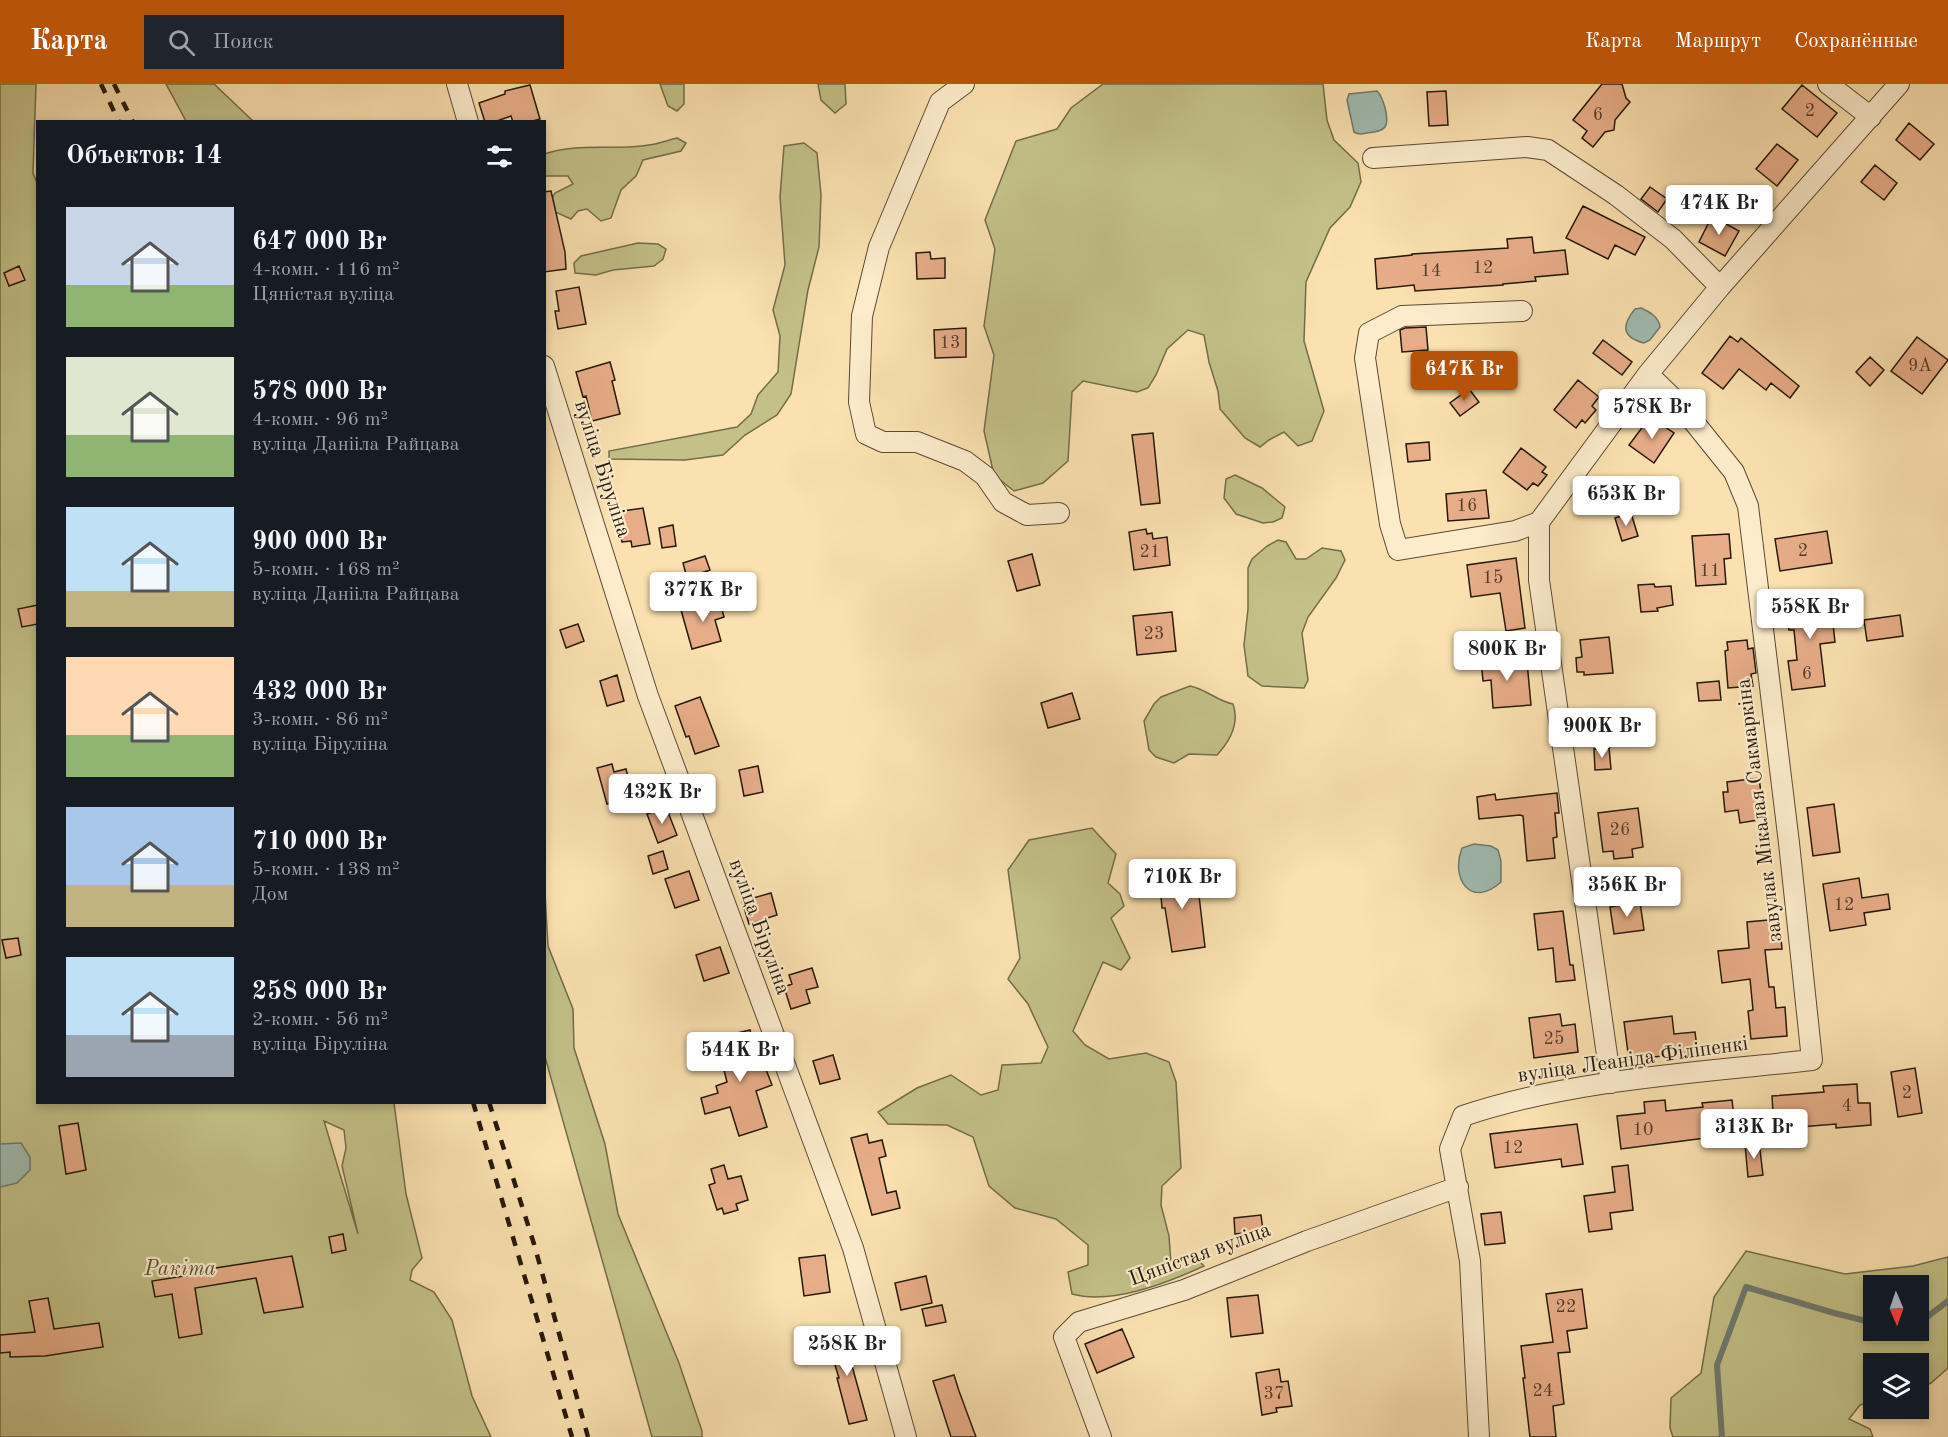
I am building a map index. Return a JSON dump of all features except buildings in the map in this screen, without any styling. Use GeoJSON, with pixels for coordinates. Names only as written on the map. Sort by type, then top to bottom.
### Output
{"type":"FeatureCollection","features":[{"type":"Feature","properties":{"kind":"street"},"geometry":{"type":"LineString","coordinates":[[457,84],[467,120]]}},
{"type":"Feature","properties":{"kind":"street"},"geometry":{"type":"LineString","coordinates":[[964,84],[940,102],[879,247],[862,316],[859,402],[866,434],[883,442],[917,442],[965,461],[985,476],[1003,502],[1027,515],[1059,513]]}},
{"type":"Feature","properties":{"kind":"street"},"geometry":{"type":"LineString","coordinates":[[1828,84],[1871,117]]}},
{"type":"Feature","properties":{"kind":"street"},"geometry":{"type":"LineString","coordinates":[[1522,311],[1402,316],[1369,333],[1365,358],[1390,524],[1398,550],[1515,531],[1539,522],[1648,374],[1720,287],[1899,84]]}},
{"type":"Feature","properties":{"kind":"street"},"geometry":{"type":"LineString","coordinates":[[1373,158],[1527,147],[1548,150],[1616,195],[1673,239],[1720,287]]}},
{"type":"Feature","properties":{"kind":"street","name":"вуліца Біруліна"},"geometry":{"type":"LineString","coordinates":[[546,372],[648,696],[853,1248],[906,1437]]}},
{"type":"Feature","properties":{"kind":"street","name":"завулак Мікалая Сакмаркіна"},"geometry":{"type":"LineString","coordinates":[[1648,374],[1681,406],[1734,471],[1748,506],[1789,843],[1812,1060]]}},
{"type":"Feature","properties":{"kind":"street"},"geometry":{"type":"LineString","coordinates":[[1539,522],[1539,580],[1611,1083]]}},
{"type":"Feature","properties":{"kind":"street","name":"вуліца Леаніда Філіпенкі"},"geometry":{"type":"LineString","coordinates":[[1458,1186],[1450,1149],[1463,1116],[1502,1103],[1611,1083],[1812,1060]]}},
{"type":"Feature","properties":{"kind":"street"},"geometry":{"type":"LineString","coordinates":[[1458,1186],[1470,1261],[1479,1437]]}},
{"type":"Feature","properties":{"kind":"street","name":"Цяністая вуліца"},"geometry":{"type":"LineString","coordinates":[[1101,1437],[1064,1337],[1079,1322],[1184,1290],[1307,1241],[1458,1186]]}},
{"type":"Feature","properties":{"kind":"green space","name":"Ракіта"},"geometry":{"type":"Polygon","coordinates":[[[0,84],[36,84],[33,173],[36,180],[36,1104],[394,1104],[406,1194],[422,1258],[412,1270],[410,1280],[434,1292],[452,1320],[472,1396],[491,1437],[0,1437],[0,84]],[[324,1121],[358,1234],[342,1166],[346,1148],[344,1130],[324,1121]]]}},
{"type":"Feature","properties":{"kind":"green space"},"geometry":{"type":"Polygon","coordinates":[[[166,84],[214,84],[252,120],[185,120],[166,84]]]}},
{"type":"Feature","properties":{"kind":"green space"},"geometry":{"type":"Polygon","coordinates":[[[660,84],[684,84],[684,104],[677,111],[668,106],[660,84]]]}},
{"type":"Feature","properties":{"kind":"green space"},"geometry":{"type":"Polygon","coordinates":[[[818,84],[845,84],[846,104],[835,113],[821,100],[818,84]]]}},
{"type":"Feature","properties":{"kind":"green space"},"geometry":{"type":"Polygon","coordinates":[[[1103,84],[1323,84],[1327,120],[1334,140],[1358,163],[1361,182],[1350,207],[1330,228],[1306,282],[1304,341],[1324,411],[1312,441],[1298,446],[1284,432],[1260,447],[1245,438],[1220,409],[1218,391],[1204,335],[1188,330],[1167,349],[1148,388],[1137,392],[1083,381],[1072,392],[1068,461],[1043,483],[1014,491],[994,475],[984,431],[994,355],[984,326],[995,249],[985,220],[1016,141],[1057,129],[1071,108],[1103,84]]]}},
{"type":"Feature","properties":{"kind":"green space"},"geometry":{"type":"Polygon","coordinates":[[[677,138],[686,143],[681,151],[643,160],[636,176],[621,190],[611,218],[601,221],[587,209],[578,211],[571,219],[553,211],[550,202],[555,193],[573,184],[568,176],[546,176],[546,153],[570,148],[636,147],[677,138]]]}},
{"type":"Feature","properties":{"kind":"green space"},"geometry":{"type":"Polygon","coordinates":[[[804,143],[817,153],[821,195],[819,247],[808,290],[791,394],[777,415],[745,435],[723,455],[685,460],[609,459],[609,451],[737,427],[751,414],[758,395],[778,372],[780,336],[773,310],[785,265],[780,197],[784,146],[804,143]]]}},
{"type":"Feature","properties":{"kind":"green space"},"geometry":{"type":"Polygon","coordinates":[[[638,243],[658,244],[666,249],[663,259],[654,266],[613,270],[596,275],[575,273],[574,263],[581,256],[638,243]]]}},
{"type":"Feature","properties":{"kind":"green space"},"geometry":{"type":"Polygon","coordinates":[[[1235,475],[1262,488],[1285,507],[1282,518],[1263,523],[1236,514],[1224,498],[1226,479],[1235,475]]]}},
{"type":"Feature","properties":{"kind":"green space"},"geometry":{"type":"Polygon","coordinates":[[[1278,540],[1286,542],[1296,559],[1306,559],[1322,548],[1341,551],[1345,560],[1336,578],[1308,617],[1302,633],[1308,680],[1304,688],[1262,686],[1248,676],[1244,645],[1248,609],[1248,568],[1252,559],[1278,540]]]}},
{"type":"Feature","properties":{"kind":"green space"},"geometry":{"type":"Polygon","coordinates":[[[1190,686],[1233,704],[1235,718],[1230,738],[1217,755],[1189,754],[1174,763],[1156,757],[1149,750],[1144,721],[1161,697],[1190,686]]]}},
{"type":"Feature","properties":{"kind":"green space"},"geometry":{"type":"Polygon","coordinates":[[[1092,828],[1116,854],[1108,883],[1120,894],[1124,906],[1111,918],[1130,958],[1121,970],[1103,962],[1073,1031],[1085,1045],[1109,1059],[1146,1053],[1169,1062],[1176,1082],[1181,1168],[1162,1186],[1161,1205],[1169,1236],[1171,1263],[1196,1258],[1204,1266],[1157,1285],[1104,1297],[1072,1294],[1068,1272],[1088,1265],[1088,1245],[1056,1219],[1015,1208],[989,1186],[973,1137],[947,1125],[888,1124],[878,1112],[917,1088],[951,1075],[981,1095],[998,1090],[1002,1065],[1041,1063],[1048,1047],[1028,1004],[1008,979],[1020,958],[1008,870],[1029,840],[1092,828]]]}},
{"type":"Feature","properties":{"kind":"green space"},"geometry":{"type":"Polygon","coordinates":[[[546,911],[548,946],[573,1009],[574,1048],[605,1144],[618,1214],[679,1363],[702,1431],[702,1437],[652,1437],[546,1061],[546,911]]]}},
{"type":"Feature","properties":{"kind":"green space"},"geometry":{"type":"Polygon","coordinates":[[[1746,1251],[1845,1274],[1913,1266],[1948,1257],[1948,1368],[1929,1384],[1929,1353],[1863,1353],[1863,1404],[1849,1419],[1870,1429],[1873,1437],[1673,1437],[1670,1428],[1671,1398],[1701,1373],[1714,1297],[1746,1251]]]}},
{"type":"Feature","properties":{"kind":"water"},"geometry":{"type":"Polygon","coordinates":[[[1377,91],[1385,108],[1387,119],[1385,127],[1375,132],[1357,134],[1354,132],[1347,100],[1349,94],[1377,91]]]}},
{"type":"Feature","properties":{"kind":"water"},"geometry":{"type":"Polygon","coordinates":[[[1641,308],[1656,318],[1660,327],[1650,340],[1644,343],[1631,337],[1626,330],[1628,320],[1635,309],[1641,308]]]}},
{"type":"Feature","properties":{"kind":"water"},"geometry":{"type":"Polygon","coordinates":[[[1474,844],[1491,846],[1498,850],[1501,861],[1501,882],[1490,890],[1472,891],[1461,880],[1459,859],[1462,848],[1474,844]]]}},
{"type":"Feature","properties":{"kind":"water"},"geometry":{"type":"Polygon","coordinates":[[[21,1143],[30,1157],[30,1170],[17,1183],[0,1187],[0,1144],[21,1143]]]}},
{"type":"Feature","properties":{"kind":"waterway"},"geometry":{"type":"LineString","coordinates":[[1722,1437],[1717,1365],[1746,1287],[1863,1320]]}},
{"type":"Feature","properties":{"kind":"waterway"},"geometry":{"type":"LineString","coordinates":[[1929,1316],[1948,1301]]}},
{"type":"Feature","properties":{"kind":"railway"},"geometry":{"type":"LineString","coordinates":[[101,84],[118,120]]}},
{"type":"Feature","properties":{"kind":"railway"},"geometry":{"type":"LineString","coordinates":[[114,84],[132,120]]}},
{"type":"Feature","properties":{"kind":"railway"},"geometry":{"type":"LineString","coordinates":[[474,1104],[572,1437]]}},
{"type":"Feature","properties":{"kind":"railway"},"geometry":{"type":"LineString","coordinates":[[490,1104],[534,1244],[588,1437]]}}]}
